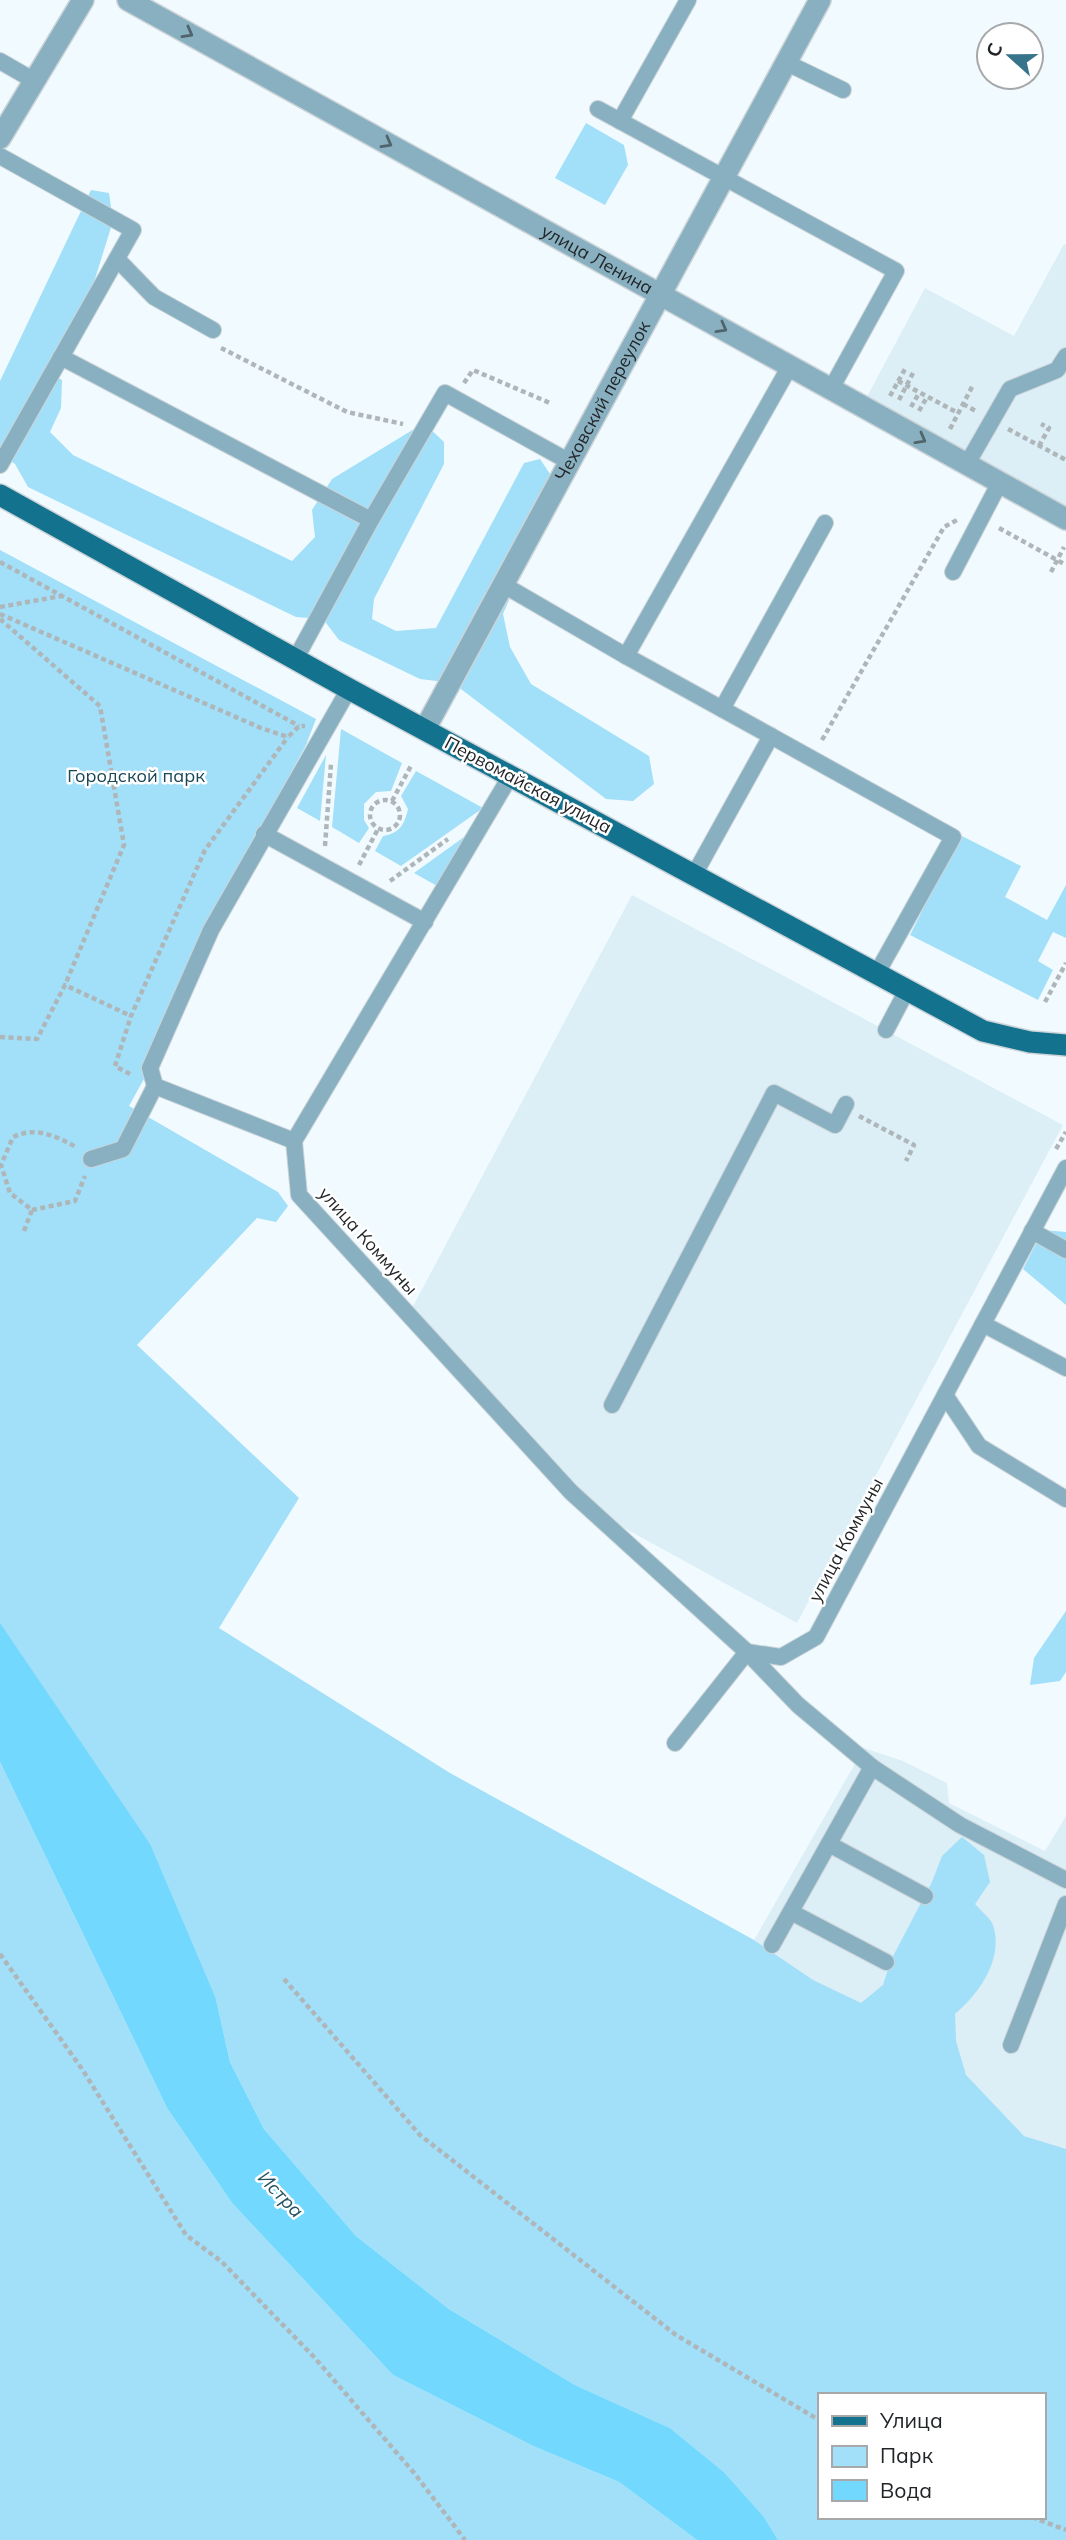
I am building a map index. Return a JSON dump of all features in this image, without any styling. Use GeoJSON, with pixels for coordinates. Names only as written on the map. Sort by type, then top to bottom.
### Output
{"type":"FeatureCollection","features":[{"type":"Feature","properties":{"kind":"main road","name":"Первомайская улица"},"geometry":{"type":"LineString","coordinates":[[0,495],[295,660],[983,1031],[1030,1042],[1066,1045]]}},
{"type":"Feature","properties":{"kind":"street"},"geometry":{"type":"LineString","coordinates":[[0,138],[83,0]]}},
{"type":"Feature","properties":{"kind":"street","name":"улица Ленина"},"geometry":{"type":"LineString","coordinates":[[128,0],[1066,519]]}},
{"type":"Feature","properties":{"kind":"street","name":"Чеховский переулок"},"geometry":{"type":"LineString","coordinates":[[425,729],[820,0]]}},
{"type":"Feature","properties":{"kind":"lane"},"geometry":{"type":"LineString","coordinates":[[620,121],[688,0]]}},
{"type":"Feature","properties":{"kind":"lane"},"geometry":{"type":"LineString","coordinates":[[0,61],[33,80]]}},
{"type":"Feature","properties":{"kind":"lane"},"geometry":{"type":"LineString","coordinates":[[787,63],[843,90]]}},
{"type":"Feature","properties":{"kind":"lane"},"geometry":{"type":"LineString","coordinates":[[598,109],[895,271],[831,389]]}},
{"type":"Feature","properties":{"kind":"lane"},"geometry":{"type":"LineString","coordinates":[[0,156],[133,230],[0,464]]}},
{"type":"Feature","properties":{"kind":"lane"},"geometry":{"type":"LineString","coordinates":[[117,259],[154,298],[213,330]]}},
{"type":"Feature","properties":{"kind":"lane"},"geometry":{"type":"LineString","coordinates":[[967,464],[1010,389],[1058,370],[1066,356]]}},
{"type":"Feature","properties":{"kind":"lane"},"geometry":{"type":"LineString","coordinates":[[61,357],[371,520]]}},
{"type":"Feature","properties":{"kind":"lane"},"geometry":{"type":"LineString","coordinates":[[626,656],[790,366]]}},
{"type":"Feature","properties":{"kind":"lane"},"geometry":{"type":"LineString","coordinates":[[295,660],[444,393],[568,461]]}},
{"type":"Feature","properties":{"kind":"lane"},"geometry":{"type":"LineString","coordinates":[[953,572],[979,517],[1000,482]]}},
{"type":"Feature","properties":{"kind":"lane"},"geometry":{"type":"LineString","coordinates":[[722,709],[825,523]]}},
{"type":"Feature","properties":{"kind":"lane"},"geometry":{"type":"LineString","coordinates":[[502,584],[626,656],[953,837],[877,973]]}},
{"type":"Feature","properties":{"kind":"lane"},"geometry":{"type":"LineString","coordinates":[[91,1159],[122,1149],[155,1086],[150,1068],[211,930],[349,689]]}},
{"type":"Feature","properties":{"kind":"lane"},"geometry":{"type":"LineString","coordinates":[[694,875],[771,736]]}},
{"type":"Feature","properties":{"kind":"lane"},"geometry":{"type":"LineString","coordinates":[[155,1086],[294,1141],[511,775]]}},
{"type":"Feature","properties":{"kind":"lane"},"geometry":{"type":"LineString","coordinates":[[264,834],[324,864],[425,922]]}},
{"type":"Feature","properties":{"kind":"lane"},"geometry":{"type":"LineString","coordinates":[[886,1030],[907,990]]}},
{"type":"Feature","properties":{"kind":"lane"},"geometry":{"type":"LineString","coordinates":[[612,1405],[775,1093],[835,1125],[848,1107]]}},
{"type":"Feature","properties":{"kind":"lane","name":"улица Коммуны"},"geometry":{"type":"LineString","coordinates":[[294,1141],[299,1195],[571,1492],[747,1652],[798,1705],[854,1752],[960,1825],[1066,1880]]}},
{"type":"Feature","properties":{"kind":"lane","name":"улица Коммуны"},"geometry":{"type":"LineString","coordinates":[[747,1652],[781,1657],[816,1637],[1066,1168]]}},
{"type":"Feature","properties":{"kind":"lane"},"geometry":{"type":"LineString","coordinates":[[1032,1231],[1066,1250]]}},
{"type":"Feature","properties":{"kind":"lane"},"geometry":{"type":"LineString","coordinates":[[983,1324],[1066,1368]]}},
{"type":"Feature","properties":{"kind":"lane"},"geometry":{"type":"LineString","coordinates":[[945,1395],[979,1446],[1066,1499]]}},
{"type":"Feature","properties":{"kind":"lane"},"geometry":{"type":"LineString","coordinates":[[674,1743],[747,1652]]}},
{"type":"Feature","properties":{"kind":"lane"},"geometry":{"type":"LineString","coordinates":[[772,1945],[872,1766]]}},
{"type":"Feature","properties":{"kind":"lane"},"geometry":{"type":"LineString","coordinates":[[829,1843],[925,1896]]}},
{"type":"Feature","properties":{"kind":"lane"},"geometry":{"type":"LineString","coordinates":[[1011,2045],[1066,1904]]}},
{"type":"Feature","properties":{"kind":"lane"},"geometry":{"type":"LineString","coordinates":[[791,1912],[886,1962]]}},
{"type":"Feature","properties":{"kind":"path"},"geometry":{"type":"LineString","coordinates":[[247,361],[347,412],[424,429]]}},
{"type":"Feature","properties":{"kind":"path"},"geometry":{"type":"LineString","coordinates":[[890,397],[905,369]]}},
{"type":"Feature","properties":{"kind":"path"},"geometry":{"type":"LineString","coordinates":[[454,398],[473,370],[550,403]]}},
{"type":"Feature","properties":{"kind":"path"},"geometry":{"type":"LineString","coordinates":[[898,402],[913,373]]}},
{"type":"Feature","properties":{"kind":"path"},"geometry":{"type":"LineString","coordinates":[[898,381],[958,414]]}},
{"type":"Feature","properties":{"kind":"path"},"geometry":{"type":"LineString","coordinates":[[950,430],[973,386]]}},
{"type":"Feature","properties":{"kind":"path"},"geometry":{"type":"LineString","coordinates":[[910,408],[923,394]]}},
{"type":"Feature","properties":{"kind":"path"},"geometry":{"type":"LineString","coordinates":[[918,412],[923,394]]}},
{"type":"Feature","properties":{"kind":"path"},"geometry":{"type":"LineString","coordinates":[[992,420],[1066,460]]}},
{"type":"Feature","properties":{"kind":"path"},"geometry":{"type":"LineString","coordinates":[[1039,446],[1049,428],[1041,424]]}},
{"type":"Feature","properties":{"kind":"path"},"geometry":{"type":"LineString","coordinates":[[811,759],[944,527],[988,502]]}},
{"type":"Feature","properties":{"kind":"path"},"geometry":{"type":"LineString","coordinates":[[979,517],[1066,565]]}},
{"type":"Feature","properties":{"kind":"path"},"geometry":{"type":"LineString","coordinates":[[1051,572],[1064,547]]}},
{"type":"Feature","properties":{"kind":"path"},"geometry":{"type":"LineString","coordinates":[[0,562],[299,726],[333,732],[324,864]]}},
{"type":"Feature","properties":{"kind":"path"},"geometry":{"type":"LineString","coordinates":[[0,607],[62,596]]}},
{"type":"Feature","properties":{"kind":"path"},"geometry":{"type":"LineString","coordinates":[[0,616],[288,737]]}},
{"type":"Feature","properties":{"kind":"path"},"geometry":{"type":"LineString","coordinates":[[0,616],[100,706],[124,845],[65,985],[37,1039],[0,1037]]}},
{"type":"Feature","properties":{"kind":"path"},"geometry":{"type":"LineString","coordinates":[[155,1086],[116,1066],[131,1016],[205,850],[288,737],[299,726]]}},
{"type":"Feature","properties":{"kind":"path"},"geometry":{"type":"LineString","coordinates":[[392,801],[412,764]]}},
{"type":"Feature","properties":{"kind":"path"},"geometry":{"type":"LineString","coordinates":[[380,800],[392,801],[400,810],[399,822],[390,830],[378,829],[370,820],[371,808],[380,800]]}},
{"type":"Feature","properties":{"kind":"path"},"geometry":{"type":"LineString","coordinates":[[351,879],[378,829]]}},
{"type":"Feature","properties":{"kind":"path"},"geometry":{"type":"LineString","coordinates":[[375,892],[450,837]]}},
{"type":"Feature","properties":{"kind":"path"},"geometry":{"type":"LineString","coordinates":[[1045,1002],[1066,963]]}},
{"type":"Feature","properties":{"kind":"path"},"geometry":{"type":"LineString","coordinates":[[65,985],[131,1016]]}},
{"type":"Feature","properties":{"kind":"path"},"geometry":{"type":"LineString","coordinates":[[848,1107],[914,1145],[906,1161]]}},
{"type":"Feature","properties":{"kind":"path"},"geometry":{"type":"LineString","coordinates":[[24,1132],[53,1134],[82,1150],[91,1159],[75,1201],[32,1210],[10,1193],[1,1165],[13,1138],[24,1132]]}},
{"type":"Feature","properties":{"kind":"path"},"geometry":{"type":"LineString","coordinates":[[24,1231],[32,1210]]}},
{"type":"Feature","properties":{"kind":"path"},"geometry":{"type":"LineString","coordinates":[[0,1954],[82,2069],[186,2235],[222,2262],[314,2357],[415,2474],[465,2540]]}},
{"type":"Feature","properties":{"kind":"path"},"geometry":{"type":"LineString","coordinates":[[284,1979],[420,2135],[676,2335],[818,2419]]}},
{"type":"Feature","properties":{"kind":"path"},"geometry":{"type":"LineString","coordinates":[[1038,2519],[1066,2529]]}},
{"type":"Feature","properties":{"kind":"shaded area"},"geometry":{"type":"Polygon","coordinates":[[[1064,244],[1066,514],[862,406],[925,288],[1014,336],[1064,244]]]}},
{"type":"Feature","properties":{"kind":"shaded area"},"geometry":{"type":"Polygon","coordinates":[[[632,895],[1063,1125],[797,1623],[615,1523],[561,1474],[411,1310],[632,895]]]}},
{"type":"Feature","properties":{"kind":"shaded area"},"geometry":{"type":"Polygon","coordinates":[[[864,1748],[903,1761],[947,1783],[949,1803],[1045,1851],[1066,1816],[1066,2150],[1024,2136],[754,1940],[864,1748]]]}},
{"type":"Feature","properties":{"kind":"green space"},"geometry":{"type":"Polygon","coordinates":[[[586,123],[624,145],[628,165],[605,205],[555,178],[586,123]]]}},
{"type":"Feature","properties":{"kind":"green space"},"geometry":{"type":"Polygon","coordinates":[[[91,190],[109,193],[113,221],[94,282],[44,370],[62,380],[61,408],[50,432],[73,455],[292,561],[315,537],[312,510],[332,479],[424,423],[444,442],[444,464],[374,599],[372,619],[396,631],[436,628],[524,463],[540,459],[550,474],[545,516],[503,614],[510,647],[531,684],[649,756],[654,784],[633,801],[606,799],[453,683],[420,679],[339,640],[323,619],[296,617],[28,487],[15,464],[0,454],[0,381],[91,190]]]}},
{"type":"Feature","properties":{"kind":"green space","name":"Городской парк"},"geometry":{"type":"Polygon","coordinates":[[[0,550],[316,719],[306,745],[211,920],[150,1068],[129,1106],[278,1192],[288,1206],[276,1222],[257,1218],[137,1345],[299,1498],[219,1628],[450,1773],[754,1940],[813,1980],[861,2003],[883,1985],[891,1960],[932,1882],[942,1856],[962,1837],[984,1855],[990,1882],[975,1904],[993,1925],[995,1950],[987,1975],[973,1996],[955,2014],[956,2041],[966,2075],[1024,2136],[1066,2149],[1066,2540],[778,2540],[764,2517],[724,2472],[670,2428],[575,2385],[449,2309],[356,2236],[264,2129],[230,2062],[216,1999],[0,1628],[0,550]]]}},
{"type":"Feature","properties":{"kind":"green space"},"geometry":{"type":"Polygon","coordinates":[[[341,729],[402,763],[391,791],[376,792],[364,804],[364,820],[369,828],[359,843],[332,827],[341,729]]]}},
{"type":"Feature","properties":{"kind":"green space"},"geometry":{"type":"Polygon","coordinates":[[[326,755],[320,821],[297,808],[326,755]]]}},
{"type":"Feature","properties":{"kind":"green space"},"geometry":{"type":"Polygon","coordinates":[[[416,771],[483,808],[401,866],[375,851],[383,836],[394,833],[403,824],[408,809],[401,796],[416,771]]]}},
{"type":"Feature","properties":{"kind":"green space"},"geometry":{"type":"Polygon","coordinates":[[[471,832],[439,887],[414,873],[471,832]]]}},
{"type":"Feature","properties":{"kind":"green space"},"geometry":{"type":"Polygon","coordinates":[[[960,835],[1021,866],[1005,897],[1047,920],[1066,885],[1066,938],[1053,932],[1038,961],[1053,970],[1038,1000],[910,935],[960,835]]]}},
{"type":"Feature","properties":{"kind":"green space"},"geometry":{"type":"Polygon","coordinates":[[[1043,1230],[1066,1232],[1066,1305],[1023,1269],[1043,1230]]]}},
{"type":"Feature","properties":{"kind":"green space"},"geometry":{"type":"Polygon","coordinates":[[[1066,1611],[1066,1672],[1060,1681],[1030,1685],[1034,1658],[1066,1611]]]}},
{"type":"Feature","properties":{"kind":"green space"},"geometry":{"type":"Polygon","coordinates":[[[0,1762],[167,2108],[232,2203],[393,2375],[533,2446],[619,2482],[697,2540],[0,2540],[0,1762]]]}},
{"type":"Feature","properties":{"kind":"water","name":"Истра"},"geometry":{"type":"Polygon","coordinates":[[[0,1623],[150,1844],[216,1999],[230,2062],[264,2129],[356,2236],[449,2309],[575,2385],[670,2428],[724,2472],[764,2517],[778,2540],[697,2540],[619,2482],[533,2446],[393,2375],[232,2203],[167,2108],[0,1762],[0,1623]]]}}]}
